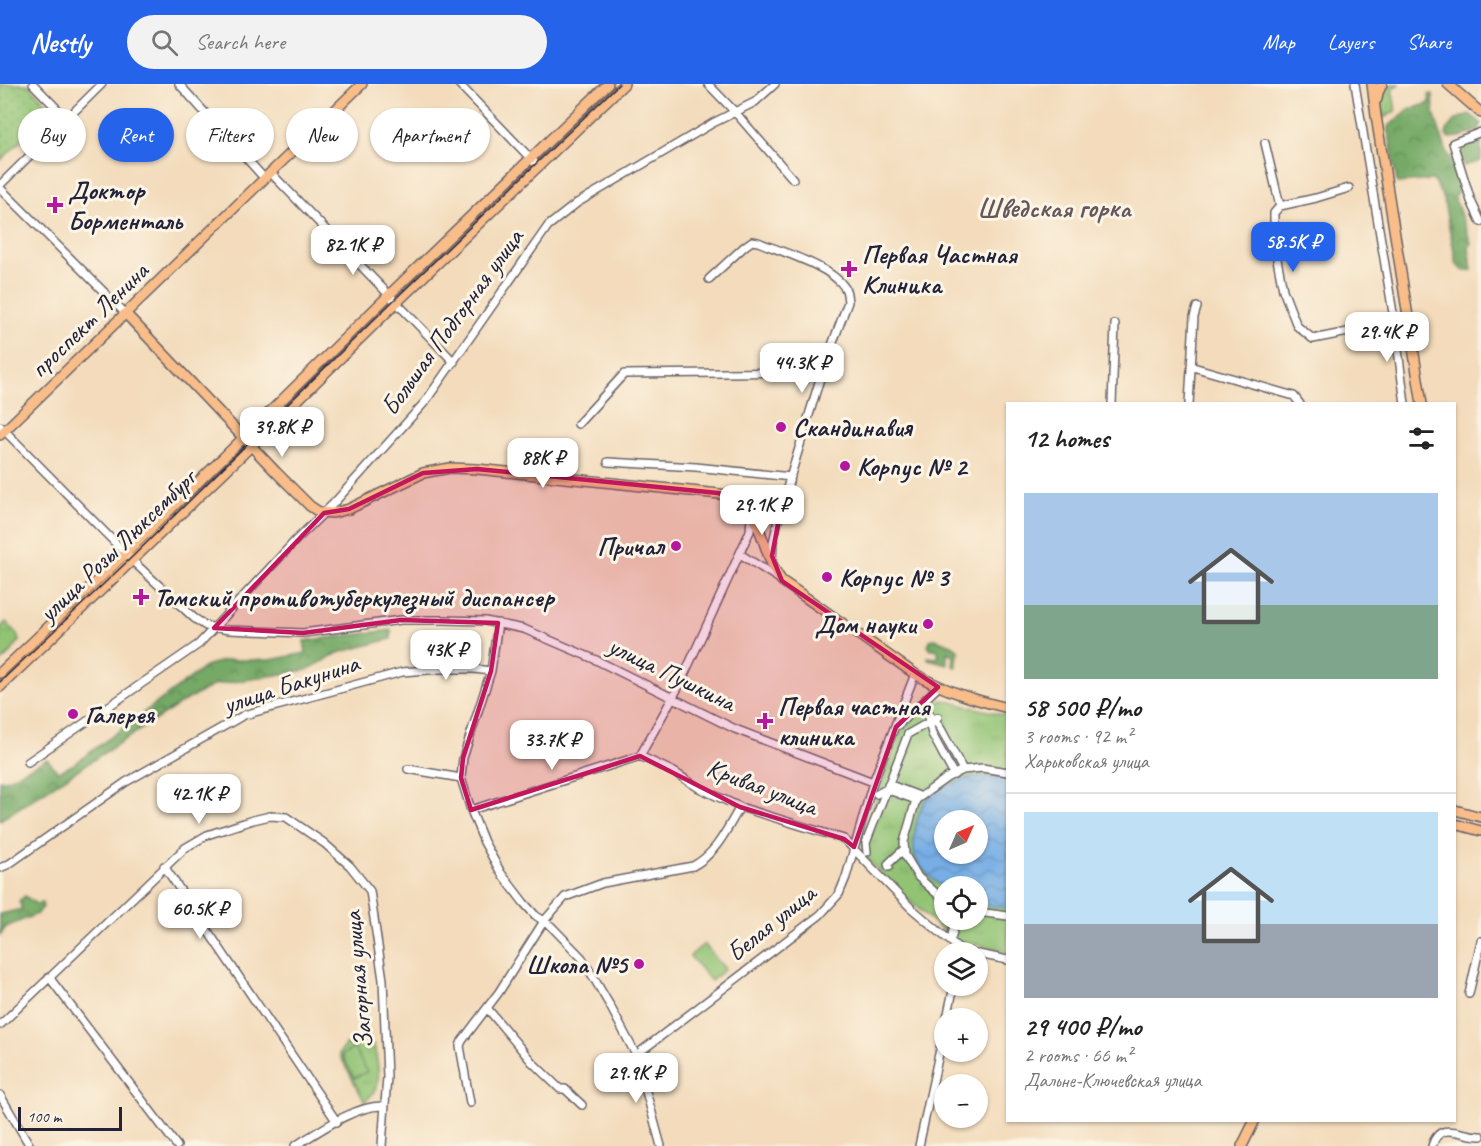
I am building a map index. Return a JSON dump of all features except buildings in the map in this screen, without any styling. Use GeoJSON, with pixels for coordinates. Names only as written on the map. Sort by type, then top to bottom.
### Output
{"type":"FeatureCollection","features":[{"type":"Feature","properties":{"kind":"main road","name":"проспект Ленина"},"geometry":{"type":"LineString","coordinates":[[1,431],[126,314],[362,84]]}},
{"type":"Feature","properties":{"kind":"main road","name":"улица Розы Люксембург"},"geometry":{"type":"LineString","coordinates":[[0,687],[130,557],[244,438],[608,84]]}},
{"type":"Feature","properties":{"kind":"main road","name":"улица Розы Люксембург"},"geometry":{"type":"LineString","coordinates":[[0,673],[252,446],[396,303],[624,84]]}},
{"type":"Feature","properties":{"kind":"main road"},"geometry":{"type":"LineString","coordinates":[[1365,84],[1376,117]]}},
{"type":"Feature","properties":{"kind":"main road"},"geometry":{"type":"LineString","coordinates":[[1372,84],[1422,402]]}},
{"type":"Feature","properties":{"kind":"main road"},"geometry":{"type":"LineString","coordinates":[[1376,117],[1378,93],[1382,84]]}},
{"type":"Feature","properties":{"kind":"main road"},"geometry":{"type":"LineString","coordinates":[[1446,85],[1481,113]]}},
{"type":"Feature","properties":{"kind":"main road"},"geometry":{"type":"LineString","coordinates":[[126,314],[310,506],[324,513],[349,509],[423,473],[450,468],[729,495],[739,499],[747,506],[757,522],[773,567],[782,581],[915,674],[938,687],[1006,707]]}},
{"type":"Feature","properties":{"kind":"main road"},"geometry":{"type":"LineString","coordinates":[[1456,810],[1481,817]]}},
{"type":"Feature","properties":{"kind":"main road"},"geometry":{"type":"LineString","coordinates":[[1456,824],[1481,831]]}},
{"type":"Feature","properties":{"kind":"main road"},"geometry":{"type":"LineString","coordinates":[[1242,1146],[1254,1122]]}},
{"type":"Feature","properties":{"kind":"street"},"geometry":{"type":"LineString","coordinates":[[33,84],[56,108]]}},
{"type":"Feature","properties":{"kind":"street"},"geometry":{"type":"LineString","coordinates":[[77,108],[102,84]]}},
{"type":"Feature","properties":{"kind":"street"},"geometry":{"type":"LineString","coordinates":[[178,84],[454,362]]}},
{"type":"Feature","properties":{"kind":"street"},"geometry":{"type":"LineString","coordinates":[[459,84],[539,167]]}},
{"type":"Feature","properties":{"kind":"street"},"geometry":{"type":"LineString","coordinates":[[708,84],[793,179]]}},
{"type":"Feature","properties":{"kind":"street","name":"Большая Подгорная улица"},"geometry":{"type":"LineString","coordinates":[[28,762],[199,644],[324,513],[425,402],[549,226],[577,203],[713,123],[755,102],[776,84]]}},
{"type":"Feature","properties":{"kind":"street"},"geometry":{"type":"LineString","coordinates":[[1355,84],[1394,319],[1405,402]]}},
{"type":"Feature","properties":{"kind":"street"},"geometry":{"type":"LineString","coordinates":[[1481,132],[1453,143],[1471,201],[1481,222]]}},
{"type":"Feature","properties":{"kind":"street"},"geometry":{"type":"LineString","coordinates":[[1265,143],[1280,206]]}},
{"type":"Feature","properties":{"kind":"street"},"geometry":{"type":"LineString","coordinates":[[23,162],[0,186],[126,314]]}},
{"type":"Feature","properties":{"kind":"street"},"geometry":{"type":"LineString","coordinates":[[1349,188],[1280,206],[1274,213],[1274,244],[1283,290],[1297,326],[1313,339],[1394,319]]}},
{"type":"Feature","properties":{"kind":"street"},"geometry":{"type":"LineString","coordinates":[[709,279],[752,241],[804,261],[837,278],[847,291],[848,302],[822,372],[781,508],[773,542],[773,567]]}},
{"type":"Feature","properties":{"kind":"street"},"geometry":{"type":"LineString","coordinates":[[1189,402],[1194,318],[1197,306]]}},
{"type":"Feature","properties":{"kind":"street"},"geometry":{"type":"LineString","coordinates":[[1112,402],[1115,324]]}},
{"type":"Feature","properties":{"kind":"street"},"geometry":{"type":"LineString","coordinates":[[1193,367],[1294,396],[1298,402]]}},
{"type":"Feature","properties":{"kind":"street"},"geometry":{"type":"LineString","coordinates":[[578,424],[624,374],[822,372]]}},
{"type":"Feature","properties":{"kind":"street"},"geometry":{"type":"LineString","coordinates":[[1,431],[194,618],[214,628]]}},
{"type":"Feature","properties":{"kind":"street"},"geometry":{"type":"LineString","coordinates":[[608,462],[696,467],[791,477]]}},
{"type":"Feature","properties":{"kind":"street"},"geometry":{"type":"LineString","coordinates":[[729,495],[781,508]]}},
{"type":"Feature","properties":{"kind":"street"},"geometry":{"type":"LineString","coordinates":[[471,810],[640,756],[673,697],[750,531],[753,522],[747,506]]}},
{"type":"Feature","properties":{"kind":"street"},"geometry":{"type":"LineString","coordinates":[[740,554],[782,581]]}},
{"type":"Feature","properties":{"kind":"street","name":"улица Пушкина"},"geometry":{"type":"LineString","coordinates":[[214,628],[269,633],[303,633],[401,620],[498,623],[524,628],[594,659],[735,729],[873,782]]}},
{"type":"Feature","properties":{"kind":"street"},"geometry":{"type":"LineString","coordinates":[[498,623],[491,671],[463,758],[461,778],[471,810],[500,870],[524,903],[582,958],[636,1055],[661,1146]]}},
{"type":"Feature","properties":{"kind":"street","name":"улица Бакунина"},"geometry":{"type":"LineString","coordinates":[[0,868],[126,782],[244,716],[402,672],[440,669],[491,671]]}},
{"type":"Feature","properties":{"kind":"street"},"geometry":{"type":"LineString","coordinates":[[873,782],[915,674]]}},
{"type":"Feature","properties":{"kind":"street"},"geometry":{"type":"LineString","coordinates":[[896,727],[938,687]]}},
{"type":"Feature","properties":{"kind":"street"},"geometry":{"type":"LineString","coordinates":[[934,719],[942,728],[963,770]]}},
{"type":"Feature","properties":{"kind":"street"},"geometry":{"type":"LineString","coordinates":[[934,719],[930,733],[954,775]]}},
{"type":"Feature","properties":{"kind":"street"},"geometry":{"type":"LineString","coordinates":[[867,852],[866,843],[908,734],[934,719]]}},
{"type":"Feature","properties":{"kind":"street"},"geometry":{"type":"LineString","coordinates":[[930,733],[942,728]]}},
{"type":"Feature","properties":{"kind":"street"},"geometry":{"type":"LineString","coordinates":[[944,760],[957,755]]}},
{"type":"Feature","properties":{"kind":"street","name":"Кривая улица"},"geometry":{"type":"LineString","coordinates":[[640,756],[740,807],[844,839],[854,847],[881,879],[950,942]]}},
{"type":"Feature","properties":{"kind":"street"},"geometry":{"type":"LineString","coordinates":[[934,892],[918,877],[909,864],[904,849],[907,828],[917,798],[963,770],[982,768],[1006,772]]}},
{"type":"Feature","properties":{"kind":"street"},"geometry":{"type":"LineString","coordinates":[[408,769],[461,778]]}},
{"type":"Feature","properties":{"kind":"street","name":"Белая улица"},"geometry":{"type":"LineString","coordinates":[[636,1055],[820,915],[839,894],[873,782]]}},
{"type":"Feature","properties":{"kind":"street"},"geometry":{"type":"LineString","coordinates":[[887,786],[917,798]]}},
{"type":"Feature","properties":{"kind":"street"},"geometry":{"type":"LineString","coordinates":[[877,794],[887,786]]}},
{"type":"Feature","properties":{"kind":"street"},"geometry":{"type":"LineString","coordinates":[[470,1103],[460,1046],[464,1036],[499,992],[544,921],[565,897],[603,883],[693,866],[704,860],[714,849],[740,807]]}},
{"type":"Feature","properties":{"kind":"street","name":"Загорная улица"},"geometry":{"type":"LineString","coordinates":[[0,1025],[185,848],[207,835],[270,816],[286,817],[297,823],[350,866],[370,891],[383,980],[387,1077],[382,1146]]}},
{"type":"Feature","properties":{"kind":"street"},"geometry":{"type":"LineString","coordinates":[[889,867],[888,864],[904,849]]}},
{"type":"Feature","properties":{"kind":"street"},"geometry":{"type":"LineString","coordinates":[[164,866],[337,1122]]}},
{"type":"Feature","properties":{"kind":"street"},"geometry":{"type":"LineString","coordinates":[[988,913],[1006,916]]}},
{"type":"Feature","properties":{"kind":"street"},"geometry":{"type":"LineString","coordinates":[[952,936],[953,930]]}},
{"type":"Feature","properties":{"kind":"street"},"geometry":{"type":"LineString","coordinates":[[1469,994],[1481,941]]}},
{"type":"Feature","properties":{"kind":"street"},"geometry":{"type":"LineString","coordinates":[[988,956],[1006,960]]}},
{"type":"Feature","properties":{"kind":"street"},"geometry":{"type":"LineString","coordinates":[[49,977],[177,1146]]}},
{"type":"Feature","properties":{"kind":"street"},"geometry":{"type":"LineString","coordinates":[[487,1008],[532,1062],[560,1089],[565,1089],[582,1105]]}},
{"type":"Feature","properties":{"kind":"street"},"geometry":{"type":"LineString","coordinates":[[919,1146],[937,1062]]}},
{"type":"Feature","properties":{"kind":"street"},"geometry":{"type":"LineString","coordinates":[[0,1095],[30,1146]]}},
{"type":"Feature","properties":{"kind":"street"},"geometry":{"type":"LineString","coordinates":[[295,1146],[373,1105],[384,1106]]}},
{"type":"Feature","properties":{"kind":"street"},"geometry":{"type":"LineString","coordinates":[[1432,1146],[1434,1138],[1443,1132],[1453,1130],[1474,1137],[1481,1136]]}},
{"type":"Feature","properties":{"kind":"highlighted area"},"geometry":{"type":"Polygon","coordinates":[[[477,469],[718,493],[781,508],[772,556],[782,581],[938,687],[896,727],[854,847],[844,839],[740,807],[640,756],[471,810],[461,778],[463,758],[491,671],[498,623],[401,620],[303,633],[214,628],[324,513],[349,509],[423,473],[477,469]]]}},
{"type":"Feature","properties":{"kind":"green space"},"geometry":{"type":"Polygon","coordinates":[[[0,84],[28,84],[51,108],[18,108],[18,144],[0,161],[0,84]]]}},
{"type":"Feature","properties":{"kind":"green space"},"geometry":{"type":"Polygon","coordinates":[[[1386,84],[1400,84],[1392,88],[1396,111],[1383,118],[1381,94],[1386,84]]]}},
{"type":"Feature","properties":{"kind":"green space"},"geometry":{"type":"Polygon","coordinates":[[[1429,94],[1433,94],[1434,114],[1462,188],[1454,196],[1471,243],[1469,248],[1472,270],[1464,271],[1457,265],[1443,198],[1433,180],[1397,183],[1388,127],[1408,110],[1430,103],[1429,94]]]}},
{"type":"Feature","properties":{"kind":"green space"},"geometry":{"type":"Polygon","coordinates":[[[1470,114],[1481,123],[1478,131],[1448,138],[1447,131],[1452,124],[1470,114]]]}},
{"type":"Feature","properties":{"kind":"green space"},"geometry":{"type":"Polygon","coordinates":[[[1481,136],[1481,161],[1463,166],[1458,151],[1461,146],[1481,136]]]}},
{"type":"Feature","properties":{"kind":"green space"},"geometry":{"type":"Polygon","coordinates":[[[6,622],[17,634],[19,641],[0,663],[0,628],[6,622]]]}},
{"type":"Feature","properties":{"kind":"green space"},"geometry":{"type":"Polygon","coordinates":[[[391,630],[391,639],[338,653],[307,670],[214,685],[183,702],[0,820],[0,780],[6,780],[47,759],[58,772],[74,764],[208,665],[227,660],[270,660],[306,653],[304,641],[391,630]]]}},
{"type":"Feature","properties":{"kind":"green space"},"geometry":{"type":"Polygon","coordinates":[[[935,639],[959,650],[956,667],[953,666],[954,656],[947,652],[947,664],[928,659],[928,657],[937,658],[939,653],[928,646],[930,640],[935,639]]]}},
{"type":"Feature","properties":{"kind":"green space"},"geometry":{"type":"Polygon","coordinates":[[[943,700],[1006,716],[1006,952],[988,947],[988,942],[956,942],[942,930],[988,930],[988,876],[934,876],[934,923],[868,860],[862,843],[863,836],[898,737],[923,710],[943,700]]]}},
{"type":"Feature","properties":{"kind":"green space"},"geometry":{"type":"Polygon","coordinates":[[[25,896],[36,904],[42,903],[43,907],[37,914],[6,927],[0,935],[0,914],[22,909],[19,901],[25,896]]]}},
{"type":"Feature","properties":{"kind":"green space"},"geometry":{"type":"Polygon","coordinates":[[[704,944],[725,969],[711,981],[690,956],[704,944]]]}},
{"type":"Feature","properties":{"kind":"green space"},"geometry":{"type":"Polygon","coordinates":[[[374,1044],[378,1082],[365,1102],[339,1054],[345,1045],[374,1044]]]}},
{"type":"Feature","properties":{"kind":"green space"},"geometry":{"type":"Polygon","coordinates":[[[354,1048],[367,1072],[354,1078],[342,1055],[354,1048]]]}},
{"type":"Feature","properties":{"kind":"water"},"geometry":{"type":"Polygon","coordinates":[[[980,776],[1006,779],[1006,908],[988,905],[988,876],[934,876],[934,880],[916,859],[915,829],[919,813],[925,801],[943,788],[980,776]]]}},
{"type":"Feature","properties":{"kind":"tram line"},"geometry":{"type":"LineString","coordinates":[[0,682],[131,558],[394,300],[619,84]]}},
{"type":"Feature","properties":{"kind":"place","name":"Доктор Борменталь"},"geometry":{"type":"Point","coordinates":[55,205]}},
{"type":"Feature","properties":{"kind":"place","name":"Первая Частная Клиника"},"geometry":{"type":"Point","coordinates":[849,269]}},
{"type":"Feature","properties":{"kind":"place","name":"Скандинавия"},"geometry":{"type":"Point","coordinates":[781,427]}},
{"type":"Feature","properties":{"kind":"place","name":"Корпус № 2"},"geometry":{"type":"Point","coordinates":[845,466]}},
{"type":"Feature","properties":{"kind":"place","name":"Причал"},"geometry":{"type":"Point","coordinates":[676,546]}},
{"type":"Feature","properties":{"kind":"place","name":"Корпус № 3"},"geometry":{"type":"Point","coordinates":[827,577]}},
{"type":"Feature","properties":{"kind":"place","name":"Томский противотуберкулезный диспансер"},"geometry":{"type":"Point","coordinates":[141,597]}},
{"type":"Feature","properties":{"kind":"place","name":"Дом науки"},"geometry":{"type":"Point","coordinates":[928,624]}},
{"type":"Feature","properties":{"kind":"place","name":"Галерея"},"geometry":{"type":"Point","coordinates":[73,714]}},
{"type":"Feature","properties":{"kind":"place","name":"Первая частная клиника"},"geometry":{"type":"Point","coordinates":[765,721]}},
{"type":"Feature","properties":{"kind":"place","name":"Школа №5"},"geometry":{"type":"Point","coordinates":[639,964]}},
{"type":"Feature","properties":{"kind":"district","name":"Шведская горка"},"geometry":{"type":"Point","coordinates":[1054,208]}}]}
